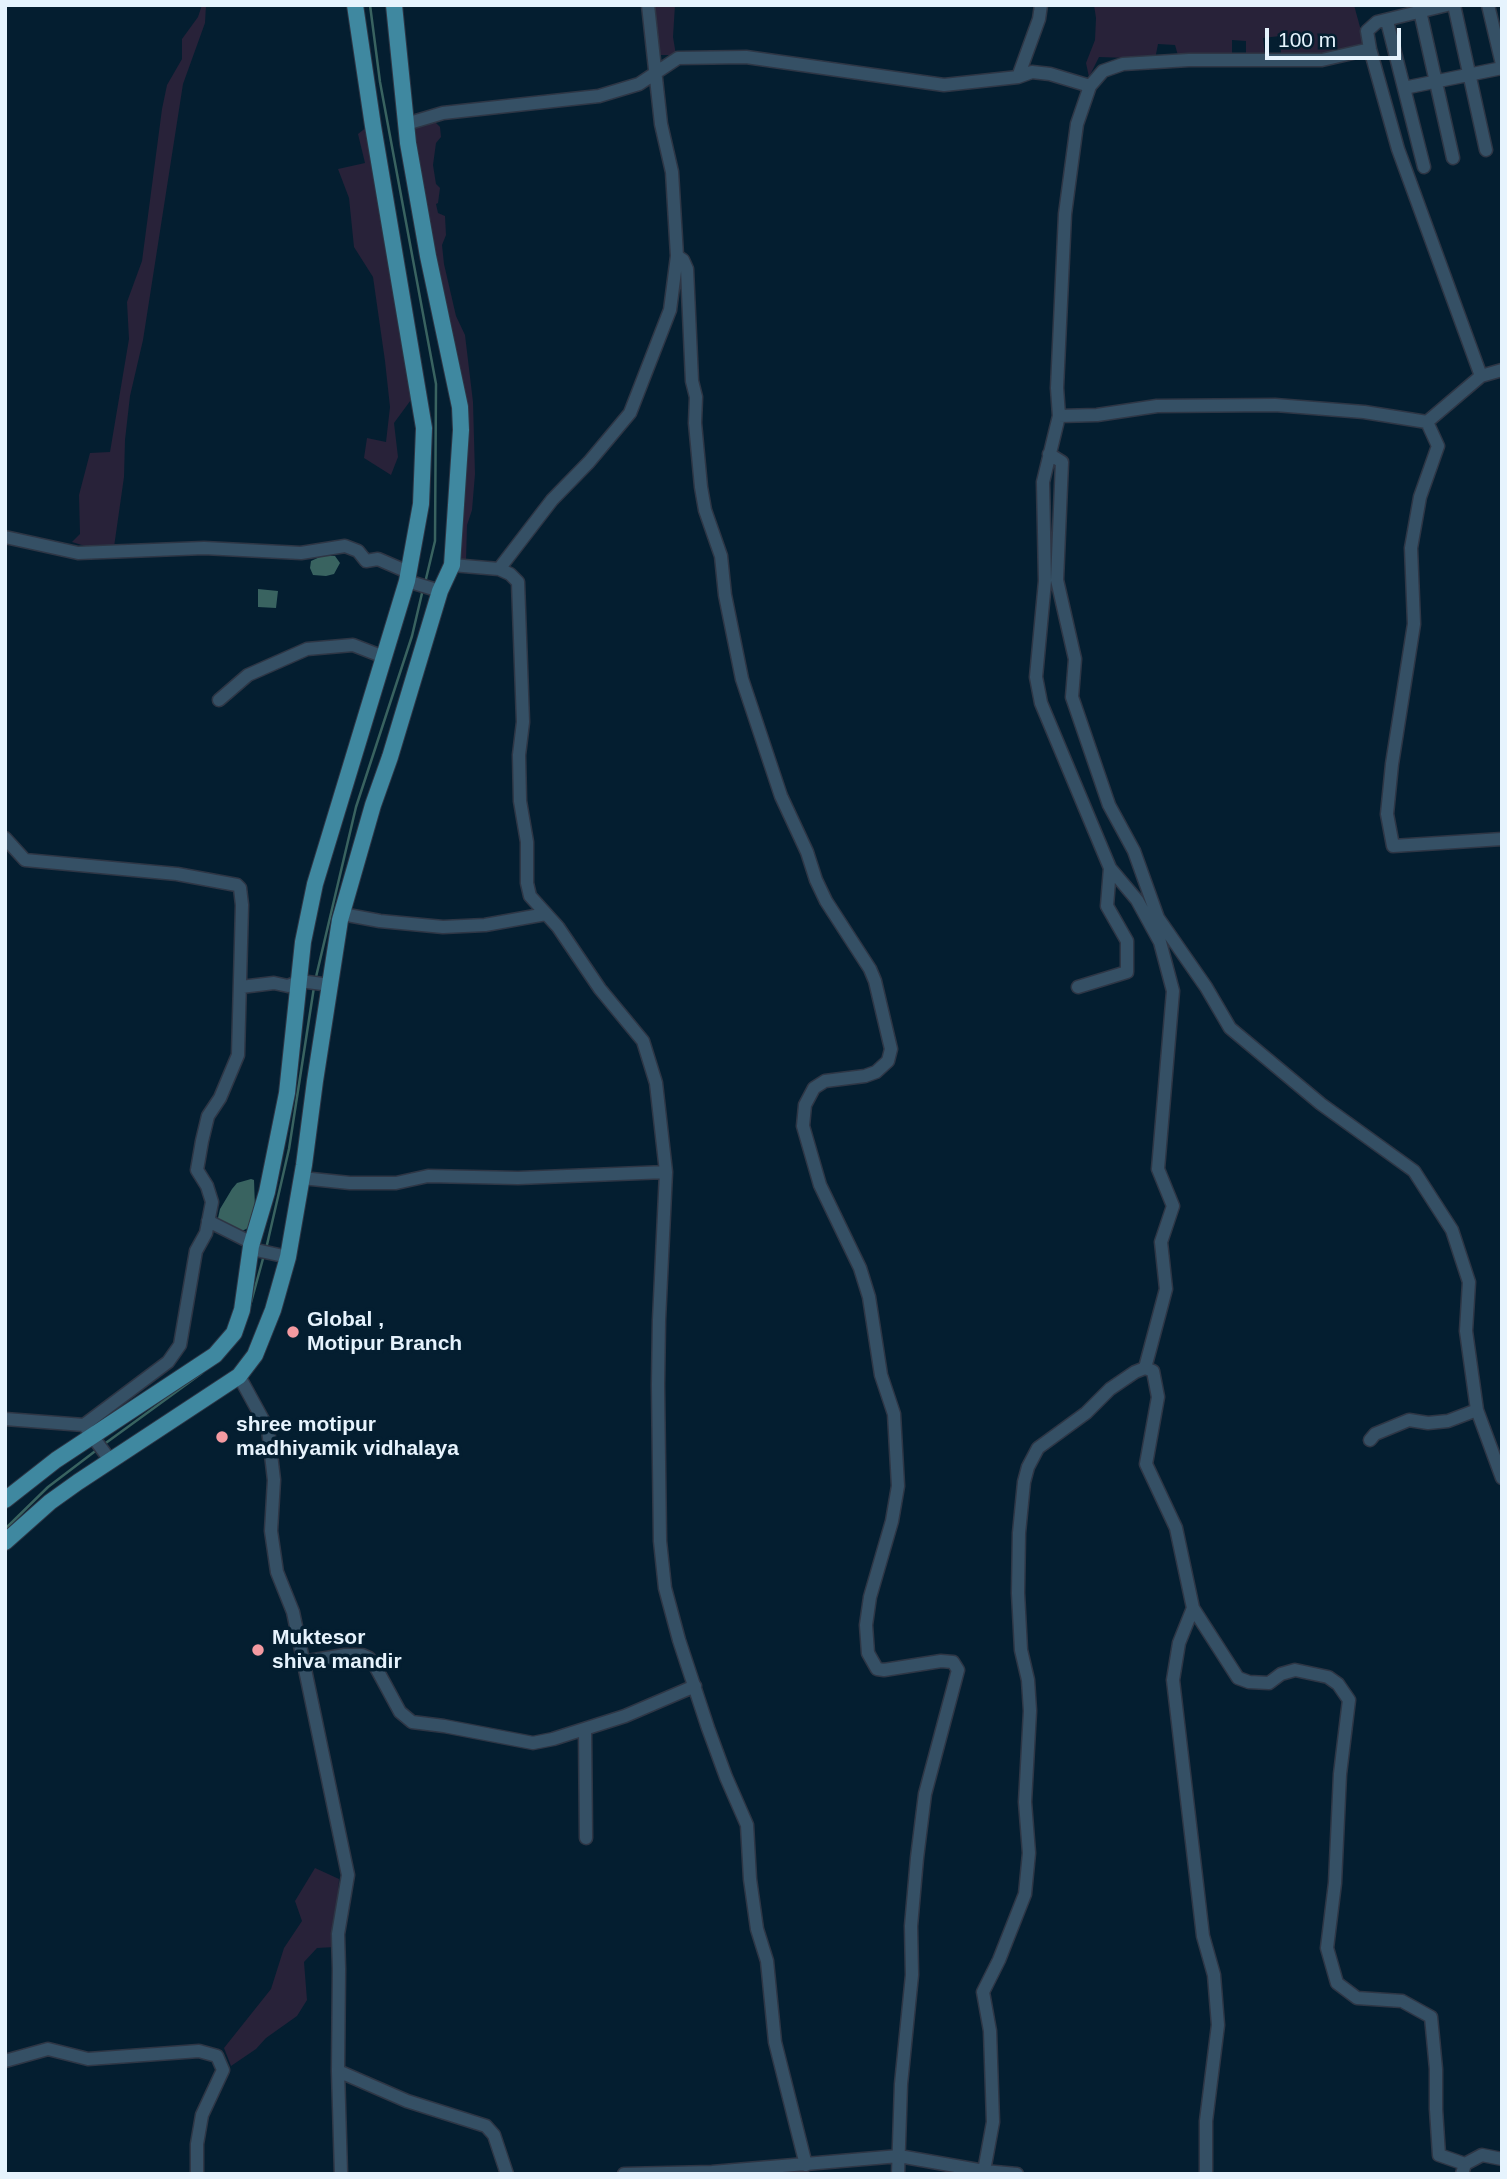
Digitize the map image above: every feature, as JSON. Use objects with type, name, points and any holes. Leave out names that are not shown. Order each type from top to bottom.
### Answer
[{"type":"main road","points":[[5,1500],[91,1434],[215,1355],[234,1333],[242,1310],[287,1093],[303,942],[316,884],[408,577],[421,504],[425,428],[355,5]]},
{"type":"main road","points":[[5,1542],[108,1456],[142,1442],[239,1376],[256,1355],[273,1310],[281,1255],[302,1178],[342,914],[360,847],[440,591],[452,565],[461,430],[460,407],[428,256],[406,124],[394,5]]},
{"type":"street","points":[[499,569],[552,500],[589,462],[630,412],[670,310],[677,256],[672,172],[661,124],[648,5]]},
{"type":"street","points":[[1018,77],[1039,19],[1041,5]]},
{"type":"street","points":[[1447,5],[1392,14],[1367,31],[1398,149],[1481,376]]},
{"type":"street","points":[[1454,5],[1486,150]]},
{"type":"street","points":[[1404,88],[1502,66],[1488,5]]},
{"type":"street","points":[[1420,11],[1453,158]]},
{"type":"street","points":[[1392,14],[1404,88],[1424,167]]},
{"type":"street","points":[[1145,1368],[1166,1289],[1161,1242],[1173,1206],[1158,1169],[1173,991],[1160,942],[1137,900],[1110,869],[1041,703],[1036,677],[1045,580],[1042,482],[1059,416],[1065,214],[1077,124],[1090,86],[1103,71],[1123,64],[1322,60],[1370,49]]},
{"type":"street","points":[[406,124],[443,113],[599,96],[639,84],[678,58],[746,57],[944,85],[1018,77],[1032,72],[1090,86]]},
{"type":"street","points":[[677,256],[683,260],[687,269],[692,382],[696,397],[695,423],[701,487],[705,510],[721,555],[725,595],[743,678],[781,796],[807,852],[816,880],[826,901],[876,981],[891,1049],[888,1061],[876,1072],[825,1081],[814,1088],[805,1105],[803,1126],[820,1185],[860,1268],[869,1297],[881,1376],[894,1414],[898,1486],[892,1521],[870,1597],[866,1625],[868,1653],[877,1669],[941,1661],[953,1662],[958,1670],[925,1794],[917,1858],[912,1975],[901,2084],[898,2174]]},
{"type":"street","points":[[1059,416],[1097,415],[1157,406],[1275,405],[1364,412],[1427,422],[1481,376],[1502,370]]},
{"type":"street","points":[[1427,422],[1438,446],[1420,497],[1411,548],[1414,624],[1387,814],[1393,846],[1502,839]]},
{"type":"street","points":[[1049,454],[1062,462],[1057,580],[1075,659],[1072,697],[1109,805],[1134,851],[1158,918],[1206,987],[1230,1028],[1321,1104],[1414,1171],[1452,1230],[1468,1282],[1466,1331],[1477,1410],[1502,1478]]},
{"type":"street","points":[[5,537],[78,553],[204,548],[301,553],[345,546],[358,551],[366,561],[378,559],[408,577],[440,591]]},
{"type":"street","points":[[452,565],[499,569],[510,573],[518,582],[523,722],[519,754],[520,802],[527,842],[527,883],[530,896],[558,927],[600,989],[643,1041],[656,1083],[666,1171],[659,1320],[660,1541],[664,1588],[726,1777],[747,1825],[757,1929],[767,1961],[775,2042],[800,2168]]},
{"type":"street","points":[[219,699],[248,675],[307,649],[353,645],[384,657]]},
{"type":"street","points":[[5,838],[25,860],[177,874],[237,885],[240,888],[242,905],[239,1055],[220,1098],[208,1116],[197,1170],[207,1186],[212,1202],[206,1233],[196,1251],[180,1345],[168,1362],[91,1434]]},
{"type":"street","points":[[1077,987],[1127,972],[1127,941],[1107,906],[1110,869]]},
{"type":"street","points":[[342,914],[443,928],[485,925],[546,914]]},
{"type":"street","points":[[241,986],[288,986],[300,981],[330,985]]},
{"type":"street","points":[[302,1178],[351,1183],[397,1183],[428,1177],[518,1178],[666,1171]]},
{"type":"street","points":[[208,1221],[229,1230],[254,1248],[281,1255]]},
{"type":"street","points":[[984,2171],[993,2122],[990,2031],[982,1992],[999,1959],[1025,1894],[1029,1853],[1025,1802],[1030,1711],[1028,1680],[1021,1650],[1018,1593],[1019,1533],[1024,1482],[1038,1448],[1086,1413],[1110,1389],[1145,1368],[1153,1371],[1158,1397],[1146,1464],[1176,1528],[1192,1608],[1238,1678],[1249,1682],[1269,1683],[1281,1674],[1295,1670],[1328,1677],[1338,1684],[1349,1700],[1340,1774],[1335,1884],[1327,1948],[1337,1983],[1357,1998],[1402,2001],[1431,2017],[1440,2155],[1463,2169],[1482,2155],[1502,2159]]},
{"type":"street","points":[[239,1376],[268,1429],[274,1480],[271,1531],[277,1572],[293,1612],[348,1875],[338,1934],[341,2174]]},
{"type":"street","points":[[1370,1440],[1375,1434],[1409,1420],[1429,1423],[1448,1421],[1477,1410]]},
{"type":"street","points":[[5,1419],[91,1434],[108,1456]]},
{"type":"street","points":[[1192,1608],[1179,1643],[1173,1680],[1203,1936],[1214,1975],[1219,2025],[1206,2121],[1206,2174]]},
{"type":"street","points":[[302,1662],[362,1655],[369,1658],[400,1713],[412,1722],[533,1743],[553,1740],[585,1729],[695,1686]]},
{"type":"street","points":[[585,1729],[586,1839]]},
{"type":"street","points":[[5,2061],[48,2049],[88,2059],[199,2051],[217,2056],[223,2070],[202,2115],[197,2144],[197,2174]]},
{"type":"street","points":[[338,2071],[407,2101],[486,2126],[494,2135],[507,2174]]},
{"type":"street","points":[[624,2174],[800,2168],[899,2156],[1017,2174]]},
{"type":"shaded area","points":[[202,5],[206,5],[205,23],[183,84],[143,340],[130,396],[124,477],[114,547],[88,547],[72,542],[80,534],[79,495],[90,453],[110,452],[129,339],[127,302],[142,261],[162,109],[167,85],[182,59],[182,39],[198,17]]},
{"type":"shaded area","points":[[653,5],[675,5],[673,37],[676,55],[660,55]]},
{"type":"shaded area","points":[[1094,5],[1354,5],[1366,49],[1337,55],[1281,55],[1280,36],[1263,38],[1265,56],[1246,55],[1246,41],[1232,40],[1232,56],[1179,59],[1175,45],[1158,44],[1155,59],[1099,57],[1089,77],[1086,63],[1095,40]]},
{"type":"shaded area","points":[[432,119],[440,127],[441,137],[436,143],[433,165],[436,184],[440,188],[436,204],[438,213],[445,216],[446,235],[442,245],[444,264],[456,316],[465,335],[473,402],[475,474],[472,510],[467,525],[466,561],[455,557],[468,440],[412,133],[419,124]]},
{"type":"shaded area","points":[[368,126],[416,393],[394,423],[398,457],[391,475],[364,458],[367,438],[386,442],[390,407],[373,277],[354,247],[349,198],[338,169],[365,163],[358,134]]},
{"type":"shaded area","points":[[322,556],[335,556],[340,563],[334,574],[313,575],[311,561]]},
{"type":"shaded area","points":[[258,589],[278,591],[276,608],[258,607]]},
{"type":"shaded area","points":[[254,1180],[255,1208],[248,1228],[242,1231],[221,1223],[218,1218],[220,1209],[232,1189],[237,1183]]},
{"type":"shaded area","points":[[315,1868],[339,1879],[335,1947],[317,1948],[304,1962],[307,2000],[297,2016],[231,2066],[224,2048],[271,1989],[284,1948],[302,1921],[295,1901]]},
{"type":"waterway","points":[[370,5],[380,82],[436,384],[435,541],[425,583]]},
{"type":"waterway","points":[[316,977],[356,807],[412,636],[423,589]]},
{"type":"waterway","points":[[266,1249],[289,1149],[314,987]]},
{"type":"waterway","points":[[250,1306],[264,1255]]},
{"type":"waterway","points":[[103,1445],[202,1373]]},
{"type":"waterway","points":[[5,1529],[48,1487],[98,1449]]},
{"type":"place","name":"Global , Motipur Branch","points":[[293,1332]]},
{"type":"place","name":"shree motipur madhiyamik vidhalaya","points":[[222,1437]]},
{"type":"place","name":"Muktesor shiva mandir","points":[[258,1650]]}]
